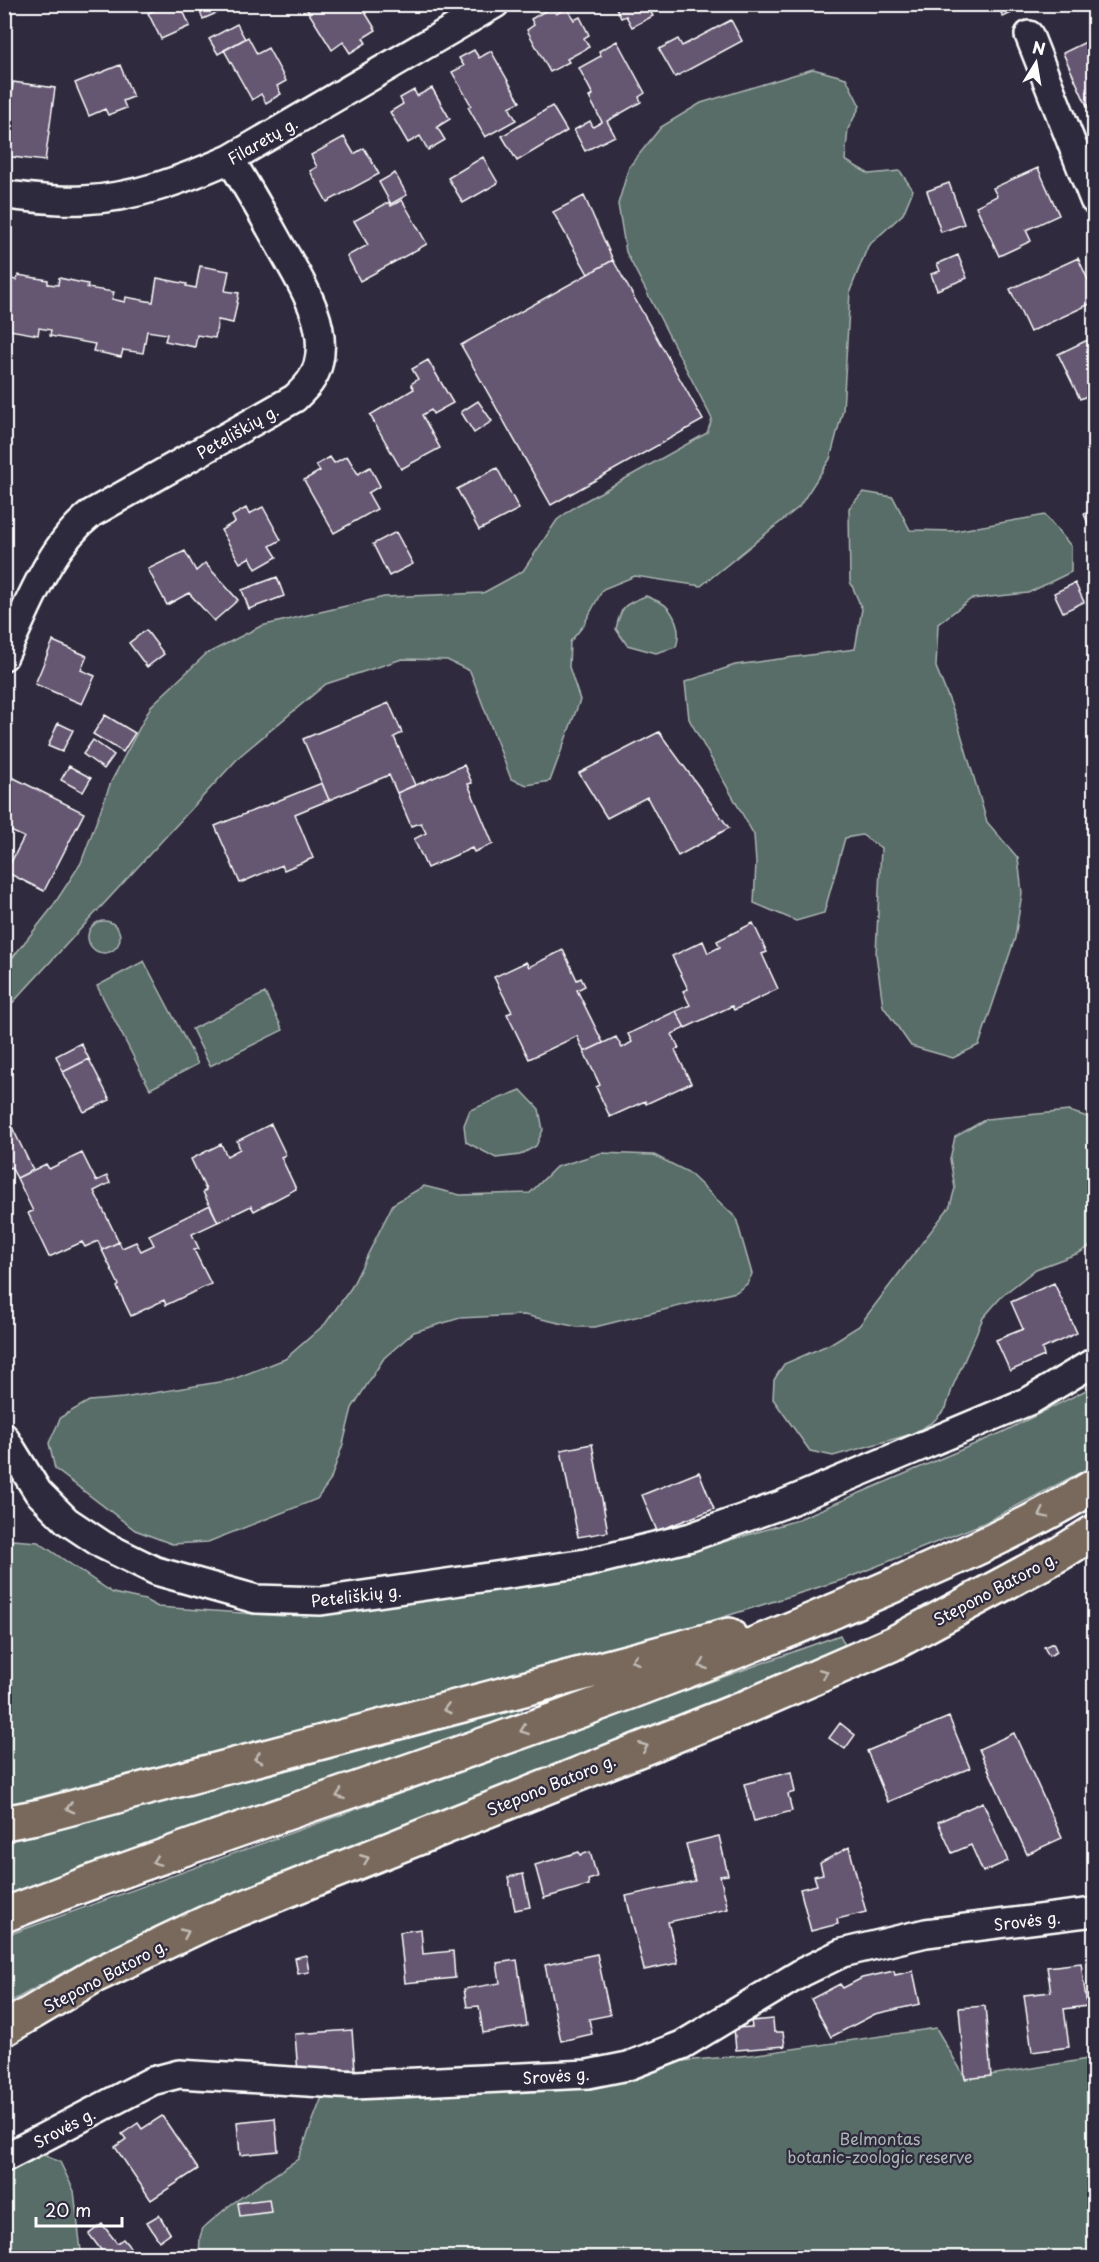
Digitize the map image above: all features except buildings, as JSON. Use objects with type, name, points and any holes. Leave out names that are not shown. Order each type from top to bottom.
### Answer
[{"type":"main road","points":[[4,1915],[725,1657],[939,1566],[1067,1503],[1095,1486]]},
{"type":"main road","name":"Stepono Batoro g.","points":[[4,2029],[94,1976],[210,1921],[749,1706],[892,1644],[1061,1553],[1095,1532]]},
{"type":"main road","points":[[4,1824],[854,1602]]},
{"type":"street","name":"Filaretų g.","points":[[4,195],[83,200],[118,196],[190,177],[230,159],[495,4]]},
{"type":"street","points":[[1029,36],[1095,200]]},
{"type":"street","name":"Peteliškių g.","points":[[4,656],[60,547],[78,524],[92,513],[295,398],[312,381],[321,349],[317,322],[303,286],[230,159]]},
{"type":"street","name":"Peteliškių g.","points":[[4,1437],[38,1492],[67,1521],[103,1545],[156,1571],[256,1599],[321,1601],[586,1563],[691,1537],[781,1505],[1031,1400],[1095,1362]]},
{"type":"street","name":"Srovės g.","points":[[4,2158],[152,2081],[179,2074],[355,2085],[588,2074],[628,2066],[682,2045],[803,1972],[842,1953],[926,1933],[1095,1912]]},
{"type":"green space","points":[[813,69],[846,78],[860,106],[848,129],[845,160],[869,174],[900,171],[913,190],[903,214],[868,246],[850,291],[843,410],[830,459],[799,507],[701,586],[635,576],[603,589],[583,626],[570,642],[569,667],[580,700],[550,781],[527,785],[511,779],[470,671],[447,660],[402,659],[326,684],[241,755],[5,1011],[5,967],[51,909],[81,863],[111,782],[151,706],[206,654],[261,626],[384,597],[483,593],[523,571],[557,520],[576,506],[707,433],[712,419],[626,252],[618,204],[629,167],[661,127],[701,103]]},
{"type":"green space","points":[[863,492],[893,497],[910,530],[955,531],[1045,515],[1071,546],[1071,572],[1028,593],[971,599],[938,624],[936,667],[956,717],[987,822],[1018,858],[1022,893],[1015,938],[979,1045],[953,1058],[911,1046],[883,1006],[876,954],[881,848],[862,835],[845,838],[824,913],[796,921],[754,903],[756,863],[754,835],[689,719],[685,682],[735,665],[855,649],[862,609],[850,581],[849,508]]},
{"type":"green space","points":[[646,596],[665,605],[673,616],[678,631],[676,647],[656,653],[627,645],[616,629],[625,607]]},
{"type":"green space","points":[[104,921],[115,926],[120,937],[115,948],[104,953],[93,948],[88,937],[93,926]]},
{"type":"green space","points":[[144,961],[198,1064],[150,1089],[97,986]]},
{"type":"green space","points":[[265,993],[283,1030],[210,1066],[192,1029]]},
{"type":"green space","points":[[521,1090],[539,1109],[543,1130],[536,1146],[520,1155],[496,1158],[466,1142],[464,1125],[470,1110]]},
{"type":"green space","points":[[1069,1111],[1094,1119],[1094,1244],[1079,1253],[1036,1269],[1003,1295],[983,1318],[953,1386],[946,1408],[933,1422],[912,1434],[833,1456],[810,1451],[773,1399],[774,1380],[784,1364],[830,1344],[859,1326],[950,1206],[955,1188],[950,1159],[955,1137],[986,1119]]},
{"type":"green space","points":[[601,1153],[654,1155],[688,1172],[736,1218],[752,1274],[747,1284],[736,1292],[595,1327],[577,1327],[524,1315],[460,1318],[414,1332],[384,1358],[352,1408],[330,1481],[317,1499],[208,1542],[172,1544],[135,1530],[55,1469],[49,1443],[61,1417],[89,1401],[123,1398],[231,1380],[285,1359],[325,1324],[351,1288],[393,1204],[424,1186],[460,1195],[530,1193],[556,1167]]},
{"type":"green space","points":[[1094,1386],[1094,1460],[1087,1469],[984,1523],[845,1579],[672,1633],[5,1806],[4,1551],[13,1540],[38,1542],[113,1593],[145,1600],[158,1607],[283,1616],[439,1597],[636,1564],[690,1552],[794,1521],[1003,1432]]},
{"type":"green space","points":[[840,1635],[846,1647],[235,1894],[89,1958],[5,2005],[5,1936]]},
{"type":"green space","points":[[521,1707],[523,1713],[5,1899],[5,1840]]},
{"type":"green space","name":"Belmontas botanic-zoologic reserve","points":[[936,2028],[966,2079],[1094,2058],[1094,2257],[199,2258],[203,2228],[230,2205],[298,2159],[324,2092],[751,2055]]},
{"type":"green space","points":[[4,2138],[60,2162],[74,2191],[81,2251],[84,2257],[5,2257]]}]
